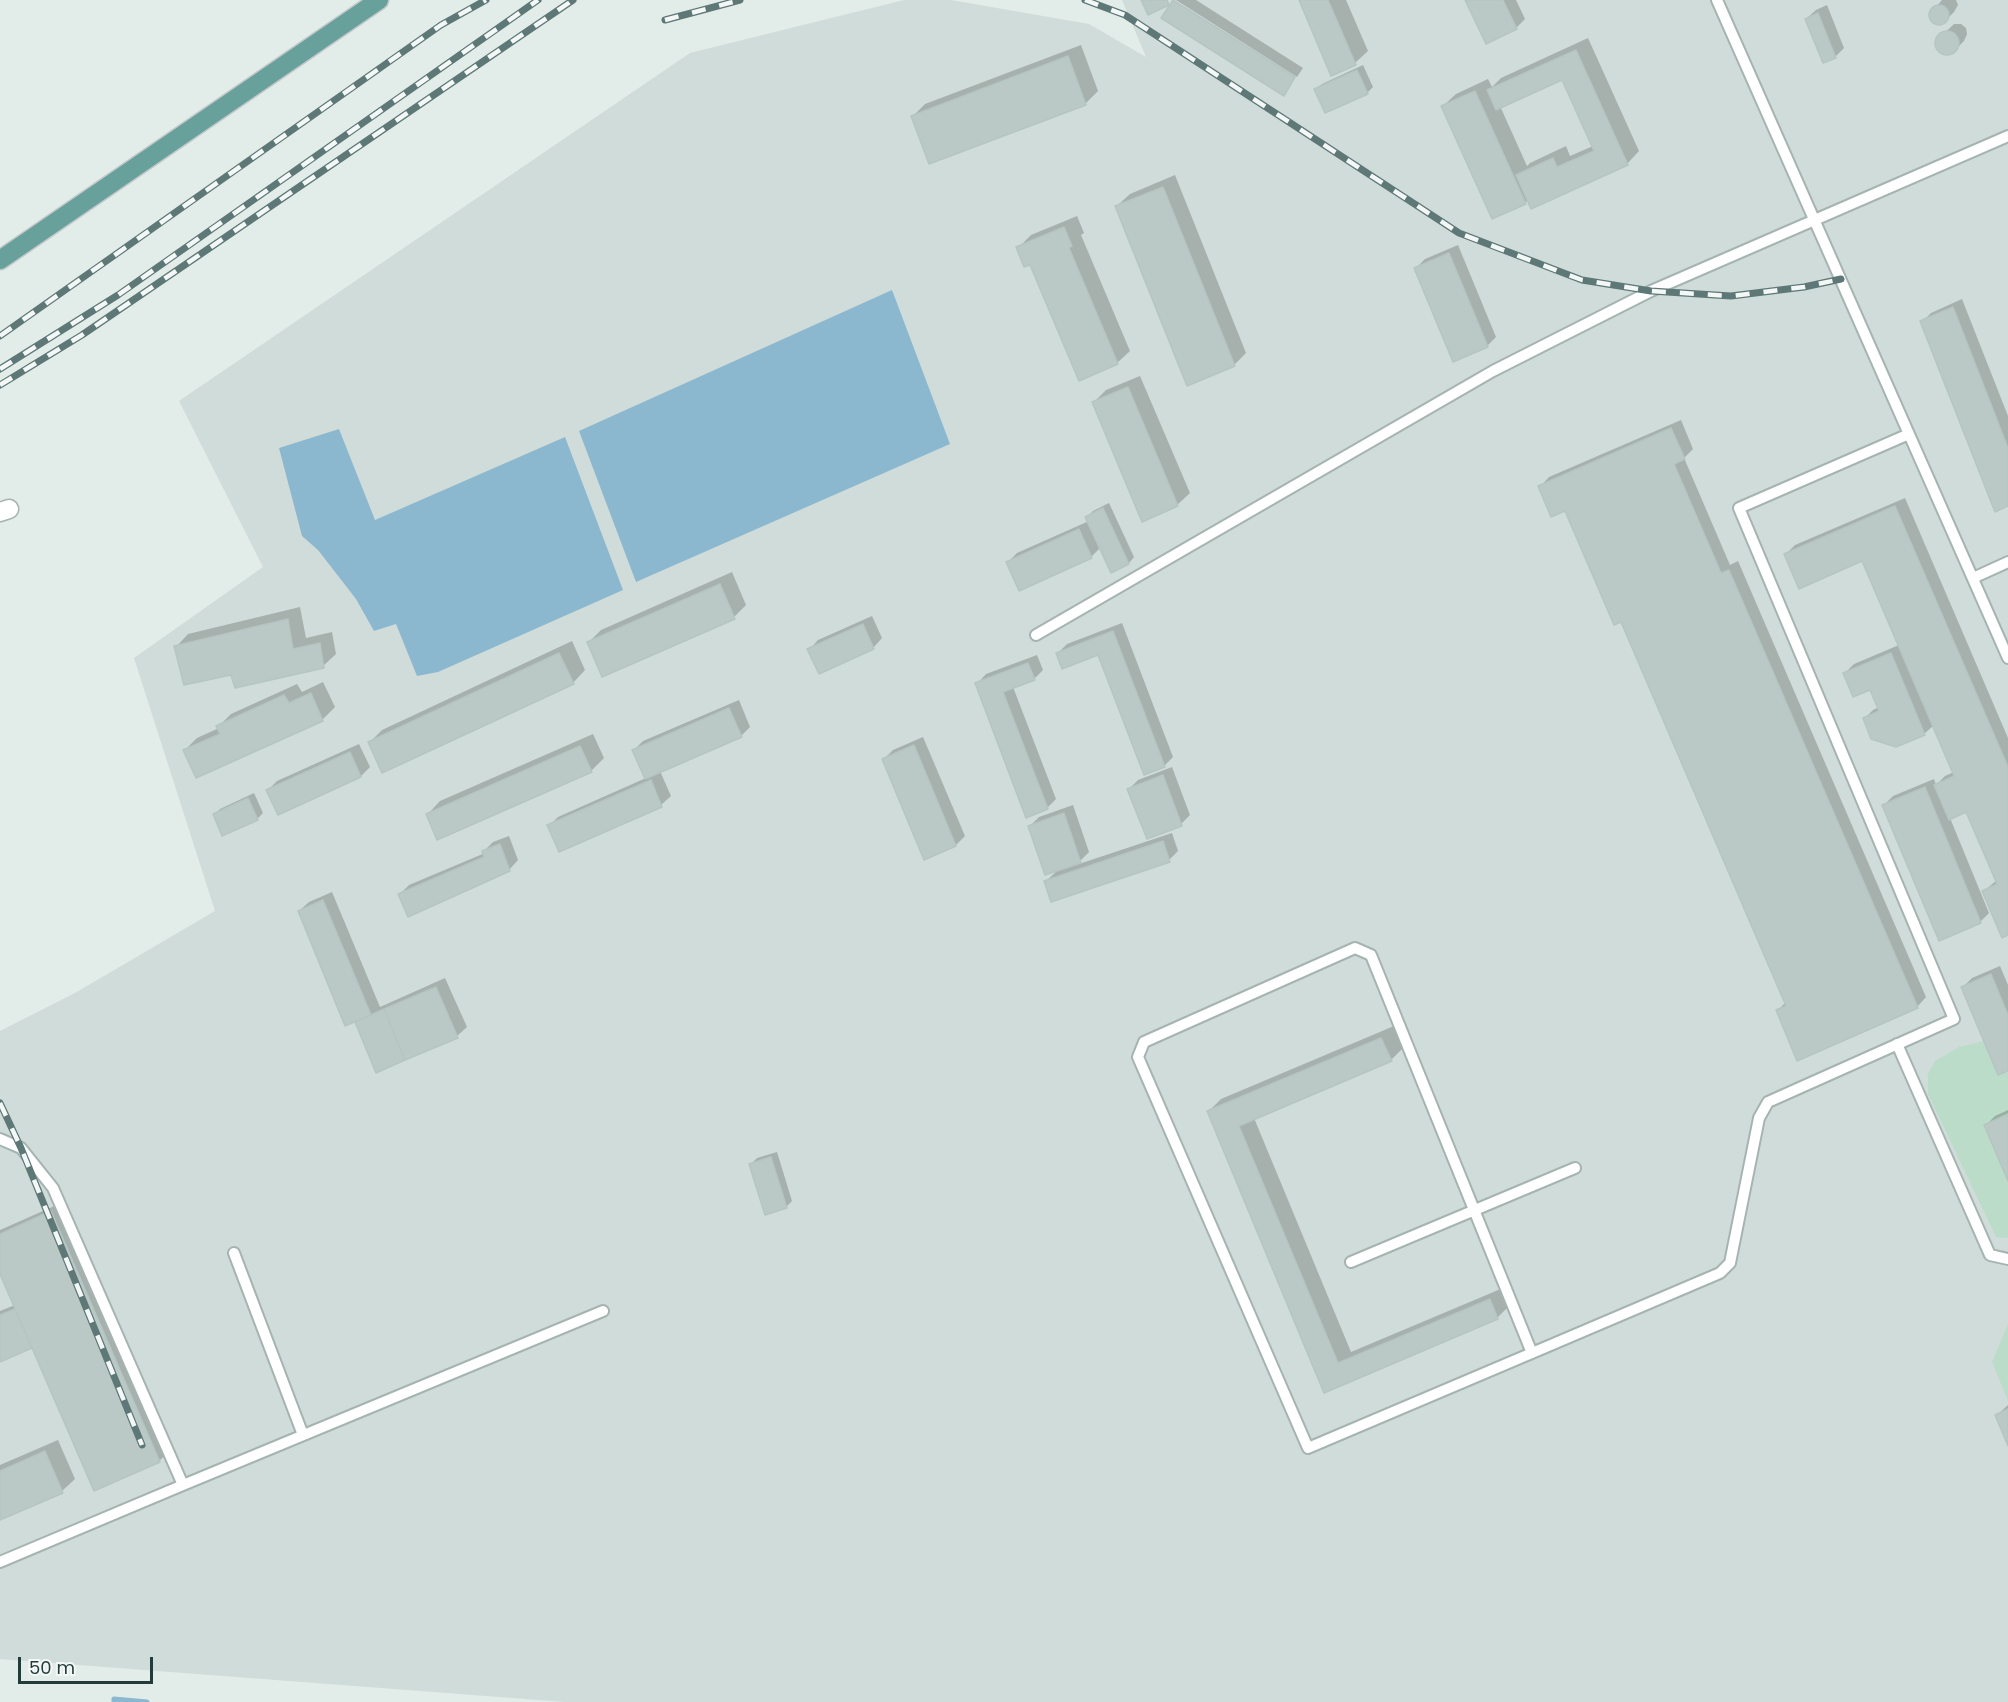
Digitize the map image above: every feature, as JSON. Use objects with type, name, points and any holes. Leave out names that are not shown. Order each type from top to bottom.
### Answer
[{"type":"main road","points":[[0,260],[379,0]]},
{"type":"lane","points":[[1717,0],[2008,658]]},
{"type":"lane","points":[[1035,635],[1493,371],[1651,291],[2008,136]]},
{"type":"lane","points":[[1532,1353],[1371,955],[1355,948],[1144,1042],[1138,1057],[1308,1448],[1532,1353],[1720,1273],[1730,1263],[1759,1118],[1768,1102],[1954,1019],[1739,508],[1909,434]]},
{"type":"lane","points":[[1973,578],[2008,562]]},
{"type":"lane","points":[[1897,1044],[1990,1256],[2008,1259]]},
{"type":"lane","points":[[0,1139],[21,1148],[53,1188],[183,1485]]},
{"type":"lane","points":[[1351,1262],[1575,1168]]},
{"type":"lane","points":[[234,1253],[303,1435]]},
{"type":"lane","points":[[0,1562],[603,1311]]},
{"type":"shaded area","points":[[904,0],[951,0],[1089,24],[1146,57],[1122,0],[2008,0],[2008,1702],[565,1702],[0,1659],[0,1031],[75,993],[215,911],[134,658],[263,567],[179,401],[690,53]]},
{"type":"green space","points":[[1984,1041],[2008,1071],[2008,1114],[1984,1125],[2008,1181],[2008,1238],[1996,1237],[1928,1094],[1928,1074],[1935,1061],[1959,1047]]},
{"type":"green space","points":[[2008,1324],[2008,1401],[1992,1362]]},
{"type":"water","points":[[892,290],[950,444],[636,582],[579,431]]},
{"type":"water","points":[[339,429],[375,520],[565,437],[623,590],[438,672],[417,676],[396,624],[374,631],[356,599],[318,550],[302,536],[279,448]]},
{"type":"building","points":[[1141,0],[1167,0],[1169,5],[1148,15]]},
{"type":"building","points":[[1173,0],[1295,77],[1284,96],[1161,18]]},
{"type":"building","points":[[1299,0],[1328,0],[1356,65],[1331,76]]},
{"type":"building","points":[[1465,0],[1503,0],[1517,29],[1486,44]]},
{"type":"building","points":[[1939,5],[1946,8],[1949,15],[1946,22],[1939,25],[1932,22],[1929,15],[1932,8]]},
{"type":"building","points":[[1818,13],[1836,58],[1823,63],[1805,19]]},
{"type":"building","points":[[1947,31],[1955,35],[1959,43],[1955,51],[1947,55],[1939,51],[1935,43],[1939,35]]},
{"type":"building","points":[[1576,50],[1628,165],[1531,209],[1516,175],[1553,158],[1557,167],[1594,151],[1562,80],[1496,110],[1487,90]]},
{"type":"building","points":[[1068,56],[1086,105],[929,164],[911,116]]},
{"type":"building","points":[[1357,70],[1368,94],[1325,113],[1314,89]]},
{"type":"building","points":[[1475,91],[1526,204],[1492,219],[1441,106]]},
{"type":"building","points":[[1163,187],[1235,366],[1187,386],[1115,206]]},
{"type":"building","points":[[1064,227],[1072,246],[1069,248],[1118,364],[1079,381],[1030,265],[1024,267],[1016,247]]},
{"type":"building","points":[[1449,253],[1488,347],[1453,362],[1414,268]]},
{"type":"building","points":[[1953,307],[2008,448],[2008,506],[1995,512],[1920,321]]},
{"type":"building","points":[[1128,387],[1178,506],[1142,522],[1092,402]]},
{"type":"building","points":[[1671,428],[1685,459],[1674,464],[1721,573],[1729,570],[1918,1008],[1797,1061],[1776,1010],[1786,1006],[1621,622],[1614,625],[1565,511],[1551,517],[1538,486]]},
{"type":"building","points":[[1895,506],[2008,767],[2008,935],[2002,938],[1982,891],[1997,884],[1966,812],[1949,820],[1934,785],[1954,776],[1862,561],[1799,589],[1784,554]]},
{"type":"building","points":[[1103,508],[1129,564],[1111,573],[1085,517]]},
{"type":"building","points":[[1079,529],[1092,558],[1019,591],[1006,562]]},
{"type":"building","points":[[720,584],[735,619],[602,677],[587,642]]},
{"type":"building","points":[[288,619],[293,649],[320,643],[324,668],[235,688],[231,675],[184,685],[174,646]]},
{"type":"building","points":[[863,624],[874,649],[819,674],[807,649]]},
{"type":"building","points":[[1113,631],[1165,767],[1144,775],[1098,655],[1062,669],[1056,653]]},
{"type":"building","points":[[559,653],[574,684],[382,773],[368,742]]},
{"type":"building","points":[[1891,653],[1925,735],[1896,747],[1871,739],[1863,718],[1879,711],[1870,690],[1853,697],[1843,673]]},
{"type":"building","points":[[1028,663],[1035,680],[1003,692],[1048,809],[1026,818],[975,683]]},
{"type":"building","points":[[311,693],[323,721],[196,778],[183,750],[220,734],[216,726],[284,695],[289,703]]},
{"type":"building","points":[[729,708],[742,737],[645,779],[632,750]]},
{"type":"building","points":[[914,745],[956,846],[924,860],[882,759]]},
{"type":"building","points":[[580,746],[592,772],[437,840],[426,814]]},
{"type":"building","points":[[350,752],[361,777],[278,815],[266,790]]},
{"type":"building","points":[[1163,775],[1182,826],[1147,839],[1127,789]]},
{"type":"building","points":[[651,780],[662,807],[559,852],[547,825]]},
{"type":"building","points":[[1925,787],[1981,923],[1939,941],[1882,805]]},
{"type":"building","points":[[248,798],[258,820],[222,836],[213,814]]},
{"type":"building","points":[[1064,813],[1081,863],[1045,875],[1028,826]]},
{"type":"building","points":[[1163,841],[1170,862],[1051,902],[1044,881]]},
{"type":"building","points":[[500,844],[510,871],[408,917],[398,894],[484,857],[482,851]]},
{"type":"building","points":[[323,900],[371,1015],[345,1026],[298,911]]},
{"type":"building","points":[[1991,974],[2008,1015],[2008,1071],[1998,1075],[1961,987]]},
{"type":"building","points":[[436,987],[458,1038],[405,1060],[384,1009]]},
{"type":"building","points":[[384,1009],[405,1060],[376,1073],[355,1022]]},
{"type":"building","points":[[1381,1038],[1392,1061],[1239,1126],[1338,1363],[1490,1299],[1498,1319],[1324,1393],[1207,1111]]},
{"type":"building","points":[[2008,1114],[2008,1181],[1984,1125]]},
{"type":"building","points":[[771,1157],[787,1208],[765,1215],[749,1164]]},
{"type":"building","points":[[51,1211],[160,1462],[94,1491],[0,1274],[0,1234]]},
{"type":"building","points":[[15,1309],[32,1348],[0,1362],[0,1315]]},
{"type":"building","points":[[2008,1409],[2008,1446],[1995,1415]]},
{"type":"building","points":[[45,1451],[63,1493],[0,1520],[0,1471]]},
{"type":"waterway","points":[[114,1702],[114,1699],[147,1702]]},
{"type":"railway","points":[[0,336],[441,25],[486,0]]},
{"type":"railway","points":[[0,369],[118,295],[538,0]]},
{"type":"railway","points":[[0,385],[82,335],[573,0]]},
{"type":"railway","points":[[665,20],[740,0]]},
{"type":"railway","points":[[1085,0],[1125,15],[1459,233],[1582,280],[1651,291],[1731,296],[1804,287],[1841,279]]},
{"type":"railway","points":[[0,1103],[21,1148],[142,1445]]}]
